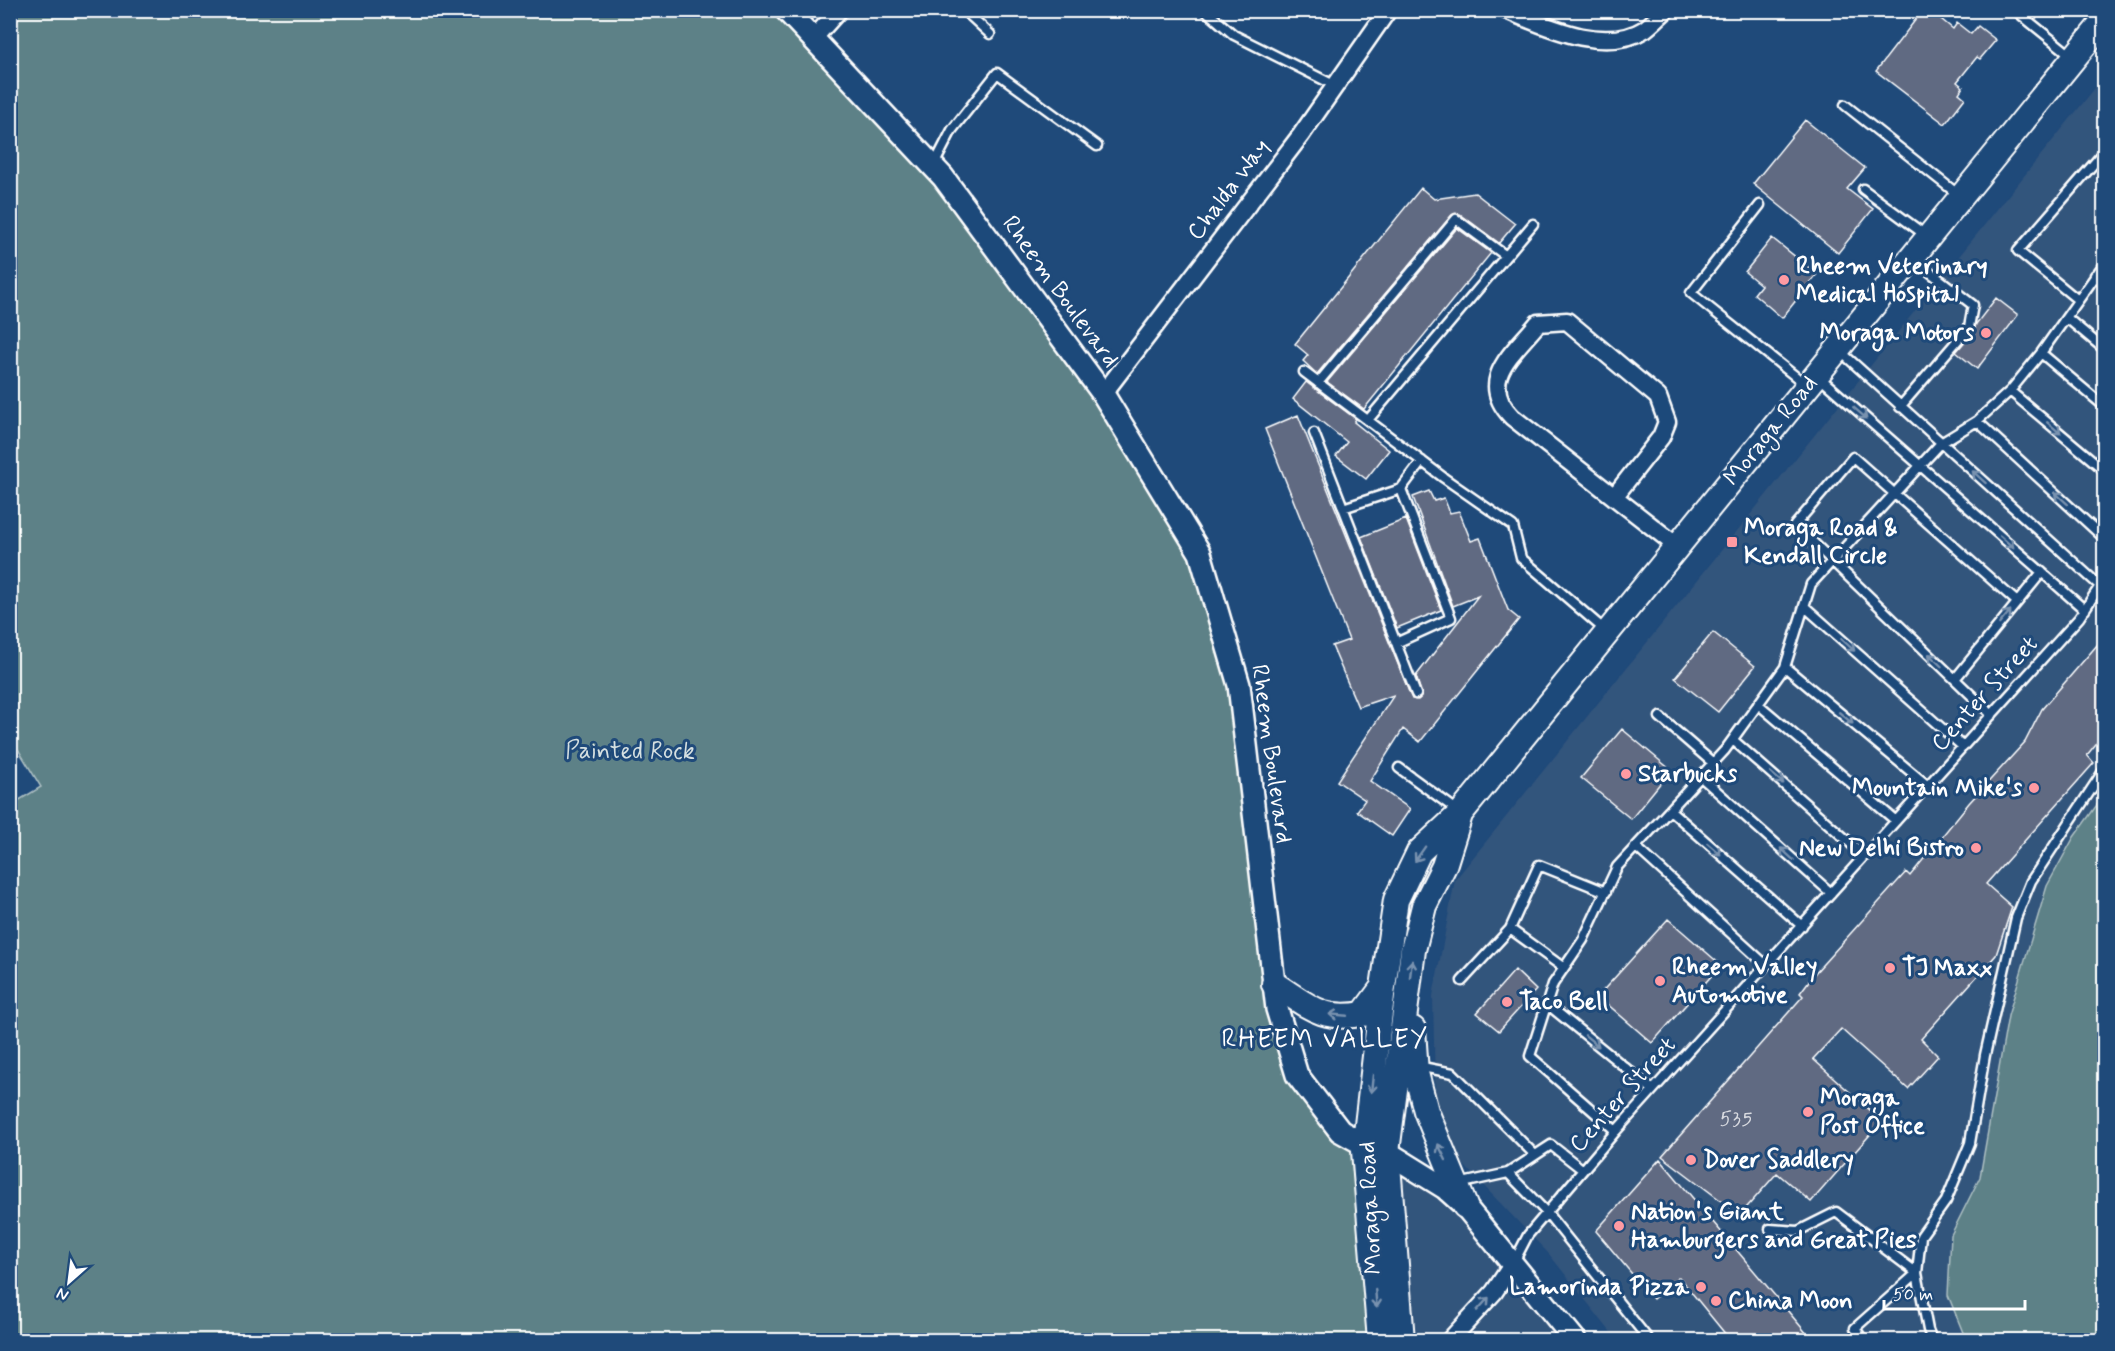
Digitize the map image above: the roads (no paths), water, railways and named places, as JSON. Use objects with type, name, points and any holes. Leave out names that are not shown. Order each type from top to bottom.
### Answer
[{"type":"main road","name":"Moraga Road","points":[[1380,1341],[1376,1148],[1383,987],[1396,900],[1419,852],[1461,813],[2104,21]]},
{"type":"main road","name":"Moraga Road","points":[[1402,1341],[1376,1148],[1407,998],[1413,950],[1424,906],[1444,866],[1461,813]]},
{"type":"main road","points":[[1274,984],[1316,1011],[1340,1018],[1363,1014],[1383,987]]},
{"type":"main road","points":[[1407,998],[1416,1042],[1415,1065],[1430,1121],[1462,1195]]},
{"type":"street","name":"Rheem Boulevard","points":[[786,10],[933,165],[1103,394],[1200,553],[1239,685],[1277,1009],[1297,1075],[1340,1131],[1462,1195],[1512,1265],[1575,1341]]},
{"type":"street","points":[[814,38],[839,10]]},
{"type":"street","name":"Chalda Way","points":[[1103,394],[1336,86],[1388,10]]},
{"type":"street","points":[[1506,10],[1547,27],[1607,41],[1643,30],[1666,10]]},
{"type":"street","points":[[1614,497],[1662,437],[1667,422],[1658,397],[1567,321],[1538,323],[1498,373],[1497,390],[1500,404],[1614,497],[1678,547]]},
{"type":"street","points":[[1450,1341],[1494,1292],[1512,1265]]},
{"type":"lane","points":[[964,10],[990,34]]},
{"type":"lane","points":[[1204,10],[1234,35],[1336,86]]},
{"type":"lane","points":[[2015,10],[2074,57]]},
{"type":"lane","points":[[933,165],[952,130],[997,73],[1097,146]]},
{"type":"lane","points":[[1845,105],[1961,197]]},
{"type":"lane","points":[[2078,300],[2018,251],[2104,152]]},
{"type":"lane","points":[[1863,189],[1928,237]]},
{"type":"lane","points":[[1760,205],[1691,293],[1812,381],[1919,465],[2085,610]]},
{"type":"lane","points":[[1318,383],[1456,219],[1506,256]]},
{"type":"lane","points":[[1368,420],[1533,224]]},
{"type":"lane","points":[[1900,407],[1969,327],[1973,304],[1911,258]]},
{"type":"lane","points":[[1616,1131],[1530,1056],[1553,984],[1583,940],[1617,867],[1733,740],[1785,667],[1811,584],[1941,443],[1977,422],[2010,391],[2067,318],[2104,264]]},
{"type":"lane","points":[[2095,275],[2104,284]]},
{"type":"lane","points":[[2067,318],[2104,349]]},
{"type":"lane","points":[[1838,349],[1900,407],[2102,583]]},
{"type":"lane","points":[[2041,353],[2104,406]]},
{"type":"lane","points":[[1304,372],[1513,526],[1521,558],[1607,633]]},
{"type":"lane","points":[[2010,391],[2104,470]]},
{"type":"lane","points":[[1977,422],[2104,538]]},
{"type":"lane","points":[[1314,433],[1416,694]]},
{"type":"lane","points":[[1992,715],[1795,525],[1853,457],[2017,602]]},
{"type":"lane","points":[[1343,508],[1401,489],[1422,461]]},
{"type":"lane","points":[[1396,643],[1451,618],[1401,489]]},
{"type":"lane","points":[[1955,679],[2042,572]]},
{"type":"lane","name":"Center Street","points":[[1512,1265],[1528,1235],[1616,1131],[1992,715],[2085,610],[2102,583]]},
{"type":"lane","points":[[1804,606],[1963,747]]},
{"type":"lane","points":[[1785,667],[1928,786]]},
{"type":"lane","points":[[1758,704],[1896,821]]},
{"type":"lane","points":[[1660,717],[1713,763]]},
{"type":"lane","points":[[1733,740],[1865,856]]},
{"type":"lane","points":[[1399,768],[1461,813]]},
{"type":"lane","points":[[1932,1341],[1917,1273],[1921,1236],[1946,1201],[1970,1143],[1985,1055],[2016,918],[2031,881],[2104,770]]},
{"type":"lane","points":[[1701,777],[1831,893]]},
{"type":"lane","points":[[1670,810],[1802,926]]},
{"type":"lane","points":[[1636,847],[1766,965]]},
{"type":"lane","points":[[1462,981],[1510,929],[1539,865],[1606,892]]},
{"type":"lane","points":[[1510,929],[1564,968]]},
{"type":"lane","points":[[1547,1004],[1653,1090]]},
{"type":"lane","points":[[1415,1065],[1452,1073],[1535,1155]]},
{"type":"lane","points":[[1462,1195],[1508,1173],[1551,1145],[1583,1170]]},
{"type":"lane","points":[[1508,1173],[1547,1213],[1649,1341]]},
{"type":"lane","points":[[1770,1229],[1798,1231],[1836,1212],[1917,1273]]},
{"type":"lane","points":[[1863,1341],[1855,1328],[1917,1273]]},
{"type":"place","name":"Rheem Veterinary Medical Hospital","points":[[1784,280]]},
{"type":"place","name":"Moraga Motors","points":[[1986,333]]},
{"type":"place","name":"Moraga Road & Kendall Circle","points":[[1732,542]]},
{"type":"place","name":"Starbucks","points":[[1626,774]]},
{"type":"place","name":"Mountain Mike's","points":[[2034,788]]},
{"type":"place","name":"New Delhi Bistro","points":[[1976,848]]},
{"type":"place","name":"TJ Maxx","points":[[1890,968]]},
{"type":"place","name":"Rheem Valley Automotive","points":[[1660,981]]},
{"type":"place","name":"Taco Bell","points":[[1507,1002]]},
{"type":"place","name":"Moraga Post Office","points":[[1808,1112]]},
{"type":"place","name":"Dover Saddlery","points":[[1691,1160]]},
{"type":"place","name":"Nation's Giant Hamburgers and Great Pies","points":[[1619,1226]]},
{"type":"place","name":"Lamorinda Pizza","points":[[1701,1287]]},
{"type":"place","name":"China Moon","points":[[1716,1301]]},
{"type":"district","name":"RHEEM VALLEY","points":[[1325,1040]]},
{"type":"park label","name":"Painted Rock","points":[[630,751]]}]
